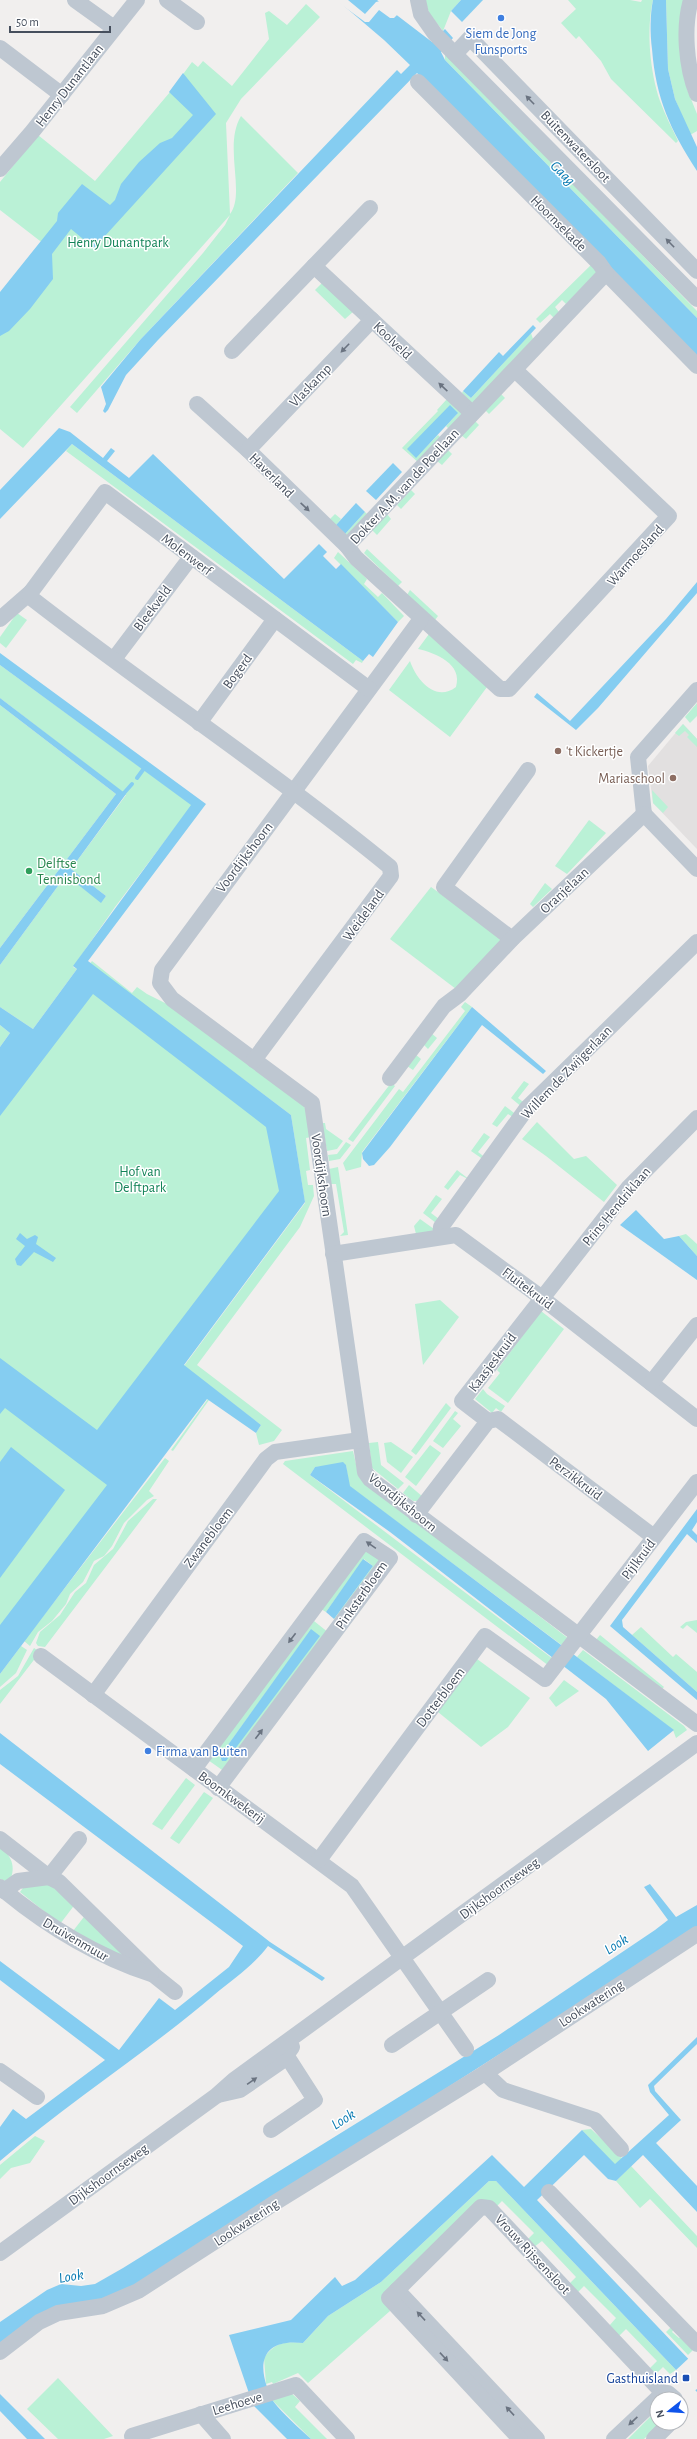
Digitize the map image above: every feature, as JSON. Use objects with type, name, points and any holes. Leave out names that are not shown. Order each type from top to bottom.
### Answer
[{"type":"street","points":[[75,0],[114,28]]},
{"type":"street","name":"Henry Dunantlaan","points":[[0,169],[62,95],[137,0]]},
{"type":"street","points":[[167,0],[197,22]]},
{"type":"street","points":[[691,0],[686,32],[689,60],[697,94]]},
{"type":"street","name":"Buitenwatersloot","points":[[418,2],[424,21],[435,34],[697,299]]},
{"type":"street","name":"Buitenwatersloot","points":[[452,51],[470,38],[697,271]]},
{"type":"street","points":[[0,48],[62,95]]},
{"type":"street","name":"Hoornsekade","points":[[418,82],[599,263],[606,273],[697,366]]},
{"type":"street","points":[[232,351],[370,208]]},
{"type":"street","name":"Koolveld","points":[[314,266],[472,413]]},
{"type":"street","name":"Dokter A.M. van de Poellaan","points":[[500,689],[421,619],[356,558],[347,546],[606,273]]},
{"type":"street","name":"Vlaskamp","points":[[248,450],[372,320]]},
{"type":"street","name":"Warmoesland","points":[[500,689],[509,689],[670,516],[515,370]]},
{"type":"street","name":"Haverland","points":[[196,404],[248,450],[347,546]]},
{"type":"street","name":"Molenwerf","points":[[0,619],[31,592],[105,492],[369,689]]},
{"type":"street","name":"Bleekveld","points":[[114,659],[191,557]]},
{"type":"street","points":[[31,592],[30,597],[293,792]]},
{"type":"street","name":"Bogerd","points":[[199,723],[275,619]]},
{"type":"street","name":"Voordijkshoorn","points":[[421,619],[162,970],[160,983],[172,999],[312,1103],[360,1440],[365,1472],[370,1479],[576,1640],[697,1724]]},
{"type":"street","points":[[697,690],[638,757],[644,814],[697,869]]},
{"type":"street","points":[[512,939],[444,887],[528,770]]},
{"type":"street","name":"Weideland","points":[[254,1060],[391,876],[390,867],[293,792]]},
{"type":"street","name":"Oranjelaan","points":[[390,1078],[444,1006],[460,994],[512,939],[644,814]]},
{"type":"street","name":"Willem de Zwijgerlaan","points":[[440,1236],[441,1227],[527,1108],[697,942]]},
{"type":"street","name":"Prins Hendriklaan","points":[[542,1298],[629,1187],[697,1118]]},
{"type":"street","name":"Fluitekruid","points":[[333,1254],[440,1236],[456,1235],[542,1298],[697,1419]]},
{"type":"street","name":"Kaasjeskruid","points":[[493,1420],[462,1402],[542,1298]]},
{"type":"street","points":[[651,1383],[697,1325]]},
{"type":"street","points":[[416,1515],[493,1420]]},
{"type":"street","name":"Perzikkruid","points":[[493,1420],[654,1537]]},
{"type":"street","name":"Zwanebloem","points":[[93,1695],[266,1459],[275,1452],[360,1440]]},
{"type":"street","name":"Pijlkruid","points":[[576,1640],[697,1482]]},
{"type":"street","name":"Pinksterbloem","points":[[194,1769],[364,1540],[390,1558],[218,1788]]},
{"type":"street","name":"Dotterbloem","points":[[319,1860],[485,1636],[545,1679],[576,1640]]},
{"type":"street","name":"Boomkwekerij","points":[[41,1656],[218,1788],[319,1860],[352,1886],[466,2049]]},
{"type":"street","name":"Dijkshoornseweg","points":[[0,2253],[216,2096],[240,2090],[282,2061],[283,2051],[302,2032],[697,1743]]},
{"type":"street","name":"Druivenmuur","points":[[0,1839],[49,1877],[60,1883],[155,1976],[175,1992]]},
{"type":"street","points":[[49,1877],[79,1839]]},
{"type":"street","points":[[16,1851],[18,1881]]},
{"type":"street","name":"Druivenmuur","points":[[49,1877],[18,1881],[2,1889],[40,1917],[118,1963],[155,1976]]},
{"type":"street","name":"Lookwatering","points":[[0,2352],[39,2322],[58,2313],[103,2306],[138,2291],[276,2202],[485,2073],[697,1934]]},
{"type":"street","points":[[392,2045],[488,1980]]},
{"type":"street","points":[[271,2130],[316,2100],[283,2051]]},
{"type":"street","points":[[0,2071],[37,2097]]},
{"type":"street","points":[[485,2073],[503,2090],[595,2120],[621,2149]]},
{"type":"street","points":[[549,2192],[695,2339]]},
{"type":"street","name":"Vrouw Rijssensloot","points":[[393,2294],[481,2206],[489,2208],[664,2391]]},
{"type":"street","points":[[393,2294],[520,2439]]},
{"type":"street","points":[[393,2294],[537,2439]]},
{"type":"street","name":"Leehoeve","points":[[134,2439],[132,2436],[296,2385],[347,2439]]},
{"type":"street","points":[[614,2439],[649,2412]]},
{"type":"street","name":"Leehoeve","points":[[200,2414],[223,2439]]},
{"type":"street","points":[[654,2439],[662,2431]]},
{"type":"shaded area","name":"Mariaschool","points":[[683,724],[697,739],[697,849],[653,803],[648,766]]},
{"type":"green space","points":[[425,0],[461,0],[451,11],[443,31],[429,13]]},
{"type":"green space","points":[[568,0],[630,0],[641,2],[642,0],[653,0],[650,24],[650,51],[654,77],[660,101],[678,141],[676,143],[611,79],[601,61],[579,36],[576,39],[561,23],[576,9]]},
{"type":"green space","points":[[666,0],[684,0],[687,89],[697,114],[697,131],[690,135],[675,99],[668,69]]},
{"type":"green space","name":"Henry Dunantpark","points":[[306,4],[320,17],[241,99],[226,123],[230,214],[234,205],[236,194],[234,141],[236,128],[241,116],[298,173],[140,340],[77,413],[70,407],[203,253],[225,225],[230,215],[23,448],[0,429],[0,315],[53,251],[0,210],[0,182],[38,135],[95,181],[170,92],[192,62],[198,67],[203,61],[232,86],[269,39],[265,13],[269,11],[287,25]]},
{"type":"green space","points":[[445,53],[697,311],[697,318],[445,60]]},
{"type":"green space","points":[[592,264],[597,272],[566,304],[562,300],[555,307],[559,312],[554,318],[550,314],[540,323],[536,319]]},
{"type":"green space","points":[[323,282],[354,311],[345,319],[315,290]]},
{"type":"green space","points":[[531,333],[533,339],[474,402],[471,403],[462,393],[463,391],[471,398]]},
{"type":"green space","points":[[501,394],[505,398],[489,414],[485,410]]},
{"type":"green space","points":[[447,399],[462,411],[461,415],[449,429],[446,426],[458,413],[408,449],[416,457],[438,435],[441,438],[419,463],[402,448],[438,411],[437,410]]},
{"type":"green space","points":[[475,421],[479,425],[466,439],[461,435]]},
{"type":"green space","points":[[72,444],[363,661],[362,663],[356,660],[353,664],[66,451]]},
{"type":"green space","points":[[448,450],[452,454],[442,465],[437,461]]},
{"type":"green space","points":[[411,490],[415,494],[401,509],[397,505]]},
{"type":"green space","points":[[365,512],[367,514],[346,536],[327,522],[335,514],[341,519],[336,525],[345,534]]},
{"type":"green space","points":[[387,514],[391,519],[377,535],[372,530]]},
{"type":"green space","points":[[367,549],[402,582],[398,586],[364,553]]},
{"type":"green space","points":[[338,552],[367,579],[364,584],[378,597],[382,593],[404,616],[398,622],[334,558]]},
{"type":"green space","points":[[410,590],[438,616],[435,620],[407,595]]},
{"type":"green space","points":[[17,613],[27,620],[6,648],[0,643],[0,637]]},
{"type":"green space","points":[[429,634],[487,687],[450,737],[389,690],[410,661],[417,675],[427,687],[434,691],[448,691],[456,687],[456,672],[452,666],[433,653],[418,649]]},
{"type":"green space","points":[[0,665],[192,805],[115,907],[73,967],[77,969],[33,1029],[0,1007],[0,965],[66,875],[101,902],[106,896],[71,869],[126,795],[0,698]]},
{"type":"green space","points":[[697,703],[697,716],[690,723],[685,717]]},
{"type":"green space","name":"Delftse Tennisbond","points":[[0,705],[116,794],[0,948]]},
{"type":"green space","points":[[683,724],[697,739],[697,747],[687,737],[689,735],[685,731],[679,736],[675,733]]},
{"type":"green space","points":[[652,790],[668,807],[663,813],[653,803]]},
{"type":"green space","points":[[589,820],[606,833],[567,874],[555,866]]},
{"type":"green space","points":[[545,883],[552,889],[533,907],[530,904]]},
{"type":"green space","points":[[431,887],[505,940],[456,989],[390,939]]},
{"type":"green space","name":"Hof van Delftpark","points":[[92,961],[132,993],[137,987],[167,1004],[304,1106],[308,1114],[311,1137],[306,1138],[310,1170],[306,1171],[308,1185],[313,1185],[314,1196],[300,1227],[197,1365],[282,1430],[274,1441],[259,1445],[256,1433],[261,1425],[184,1366],[305,1203],[291,1115],[167,1022],[284,1117],[297,1204],[163,1376],[193,1399],[0,1657],[0,1077]]},
{"type":"green space","points":[[465,1002],[472,1007],[362,1152],[361,1167],[346,1171],[343,1163],[399,1089],[403,1092],[465,1011],[461,1007]]},
{"type":"green space","points":[[0,1025],[10,1033],[0,1047]]},
{"type":"green space","points":[[431,1033],[437,1038],[428,1049],[423,1044]]},
{"type":"green space","points":[[415,1054],[421,1059],[413,1070],[407,1066]]},
{"type":"green space","points":[[524,1081],[529,1084],[518,1098],[526,1104],[523,1108],[511,1098]]},
{"type":"green space","points":[[391,1083],[395,1086],[353,1142],[348,1139]]},
{"type":"green space","points":[[505,1106],[518,1116],[516,1119],[508,1114],[497,1127],[492,1124]]},
{"type":"green space","points":[[537,1122],[574,1159],[586,1156],[617,1185],[604,1202],[522,1139]]},
{"type":"green space","points":[[322,1123],[325,1123],[326,1129],[343,1141],[337,1149],[327,1151]]},
{"type":"green space","points":[[484,1133],[490,1137],[478,1152],[486,1158],[484,1160],[471,1151]]},
{"type":"green space","points":[[346,1142],[351,1145],[340,1159],[329,1161],[328,1155],[337,1154]]},
{"type":"green space","points":[[338,1167],[348,1235],[340,1236],[344,1232],[336,1184],[331,1184],[329,1169]]},
{"type":"green space","points":[[457,1170],[470,1180],[460,1175],[448,1190],[444,1187]]},
{"type":"green space","points":[[436,1195],[442,1199],[431,1213],[439,1219],[436,1223],[423,1213]]},
{"type":"green space","points":[[420,1219],[434,1229],[431,1232],[416,1234],[414,1226]]},
{"type":"green space","points":[[686,1234],[697,1244],[697,1256],[679,1236]]},
{"type":"green space","points":[[440,1300],[459,1317],[423,1365],[415,1304]]},
{"type":"green space","points":[[541,1311],[564,1329],[508,1403],[488,1388],[500,1373],[497,1370]]},
{"type":"green space","points":[[483,1389],[487,1394],[505,1406],[501,1412],[496,1408],[492,1413],[475,1399]]},
{"type":"green space","points":[[208,1399],[209,1400],[173,1451],[171,1450]]},
{"type":"green space","points":[[446,1403],[451,1408],[416,1455],[411,1451]]},
{"type":"green space","points":[[455,1411],[458,1413],[453,1419],[461,1426],[443,1448],[433,1441]]},
{"type":"green space","points":[[378,1442],[381,1465],[404,1483],[398,1489],[372,1468],[369,1443]]},
{"type":"green space","points":[[391,1442],[413,1457],[401,1473],[387,1462],[384,1443]]},
{"type":"green space","points":[[430,1445],[441,1453],[416,1486],[405,1477]]},
{"type":"green space","points":[[353,1451],[359,1477],[569,1639],[563,1646],[349,1486],[346,1465],[315,1467],[310,1475],[553,1659],[549,1666],[283,1464],[285,1461]]},
{"type":"green space","points":[[165,1458],[169,1461],[149,1491],[154,1496],[147,1500],[124,1523],[112,1546],[104,1556],[94,1561],[83,1582],[70,1594],[66,1604],[52,1621],[38,1632],[30,1646],[24,1641]]},
{"type":"green space","points":[[409,1485],[423,1497],[419,1501],[413,1501],[403,1493]]},
{"type":"green space","points":[[153,1499],[157,1499],[45,1647],[38,1646],[36,1643],[40,1632],[60,1615],[75,1592],[86,1583],[94,1565],[113,1549],[128,1521]]},
{"type":"green space","points":[[366,1551],[381,1558],[339,1622],[334,1619],[373,1566],[364,1559],[326,1612],[321,1609]]},
{"type":"green space","points":[[697,1620],[697,1633],[687,1625],[683,1629],[680,1627],[686,1622]]},
{"type":"green space","points":[[314,1621],[329,1633],[225,1772],[208,1760]],"holes":[[[311,1630],[220,1759],[220,1756]]]},
{"type":"green space","points":[[641,1627],[673,1657],[676,1654],[697,1672],[697,1692],[632,1635]]},
{"type":"green space","points":[[600,1635],[664,1687],[661,1690],[596,1640]]},
{"type":"green space","points":[[21,1646],[27,1650],[16,1673],[0,1687],[0,1674]]},
{"type":"green space","points":[[34,1648],[40,1652],[0,1704],[0,1690],[18,1676]]},
{"type":"green space","points":[[583,1650],[684,1726],[687,1730],[676,1738],[673,1730],[577,1657]]},
{"type":"green space","points":[[477,1659],[530,1698],[508,1727],[481,1747],[438,1712]]},
{"type":"green space","points":[[564,1680],[579,1691],[556,1707],[549,1698]]},
{"type":"green space","points":[[186,1778],[195,1785],[162,1830],[152,1824]]},
{"type":"green space","points":[[204,1792],[213,1798],[179,1844],[170,1838]]},
{"type":"green space","points":[[0,1845],[9,1856],[13,1868],[11,1878],[5,1881],[0,1879]]},
{"type":"green space","points":[[46,1884],[52,1886],[76,1903],[60,1924],[20,1892],[23,1888]]},
{"type":"green space","points":[[87,1913],[137,1964],[73,1931]]},
{"type":"green space","points":[[591,2129],[622,2158],[615,2165],[582,2130]]},
{"type":"green space","points":[[35,2136],[45,2141],[30,2163],[11,2168],[0,2179],[0,2165]]},
{"type":"green space","points":[[631,2166],[697,2236],[697,2248],[650,2199],[640,2208],[616,2181]]},
{"type":"green space","points":[[489,2181],[496,2181],[676,2370],[670,2374],[663,2367],[655,2375],[650,2368],[657,2361],[626,2329],[619,2336],[609,2326],[616,2318],[584,2286],[577,2293],[569,2284],[576,2277],[542,2241],[534,2247],[527,2240],[534,2233],[502,2201],[495,2208],[489,2202],[384,2294],[390,2311],[308,2383],[298,2373],[273,2384],[272,2382],[266,2384],[264,2358],[272,2349],[285,2343],[303,2343],[328,2316],[381,2282]]},
{"type":"green space","points":[[672,2326],[674,2329],[672,2332],[679,2338],[682,2336],[694,2349],[688,2355],[666,2332]]},
{"type":"green space","points":[[58,2378],[113,2436],[104,2439],[58,2439],[27,2409]]},
{"type":"green space","points":[[291,2393],[300,2401],[295,2407],[327,2439],[311,2439],[272,2400]]},
{"type":"green space","points":[[649,2418],[649,2431],[652,2431],[644,2439],[628,2439]]},
{"type":"water","points":[[337,0],[377,0],[432,42],[445,29],[453,38],[441,52],[445,60],[697,318],[697,356],[417,73],[158,340],[126,375],[105,413],[103,411],[106,404],[101,387],[140,340],[397,70],[401,74],[410,65],[384,40]]},
{"type":"water","points":[[461,0],[483,0],[462,22],[451,11]]},
{"type":"water","points":[[653,0],[666,0],[668,69],[675,99],[697,147],[697,171],[687,156],[672,127],[657,83],[651,37]]},
{"type":"water","points":[[183,73],[216,114],[94,248],[71,229],[52,254],[53,279],[30,309],[9,331],[0,336],[0,292],[57,221],[58,213],[82,184],[110,205],[115,200],[121,184],[139,162],[160,143],[172,138],[193,115],[169,92]]},
{"type":"water","points":[[533,325],[536,328],[471,398],[463,391],[499,352],[503,356]]},
{"type":"water","points":[[450,405],[458,413],[416,458],[407,449]]},
{"type":"water","points":[[59,428],[70,432],[103,458],[111,448],[115,451],[107,461],[129,478],[153,454],[284,579],[319,544],[327,552],[323,556],[336,569],[341,564],[398,622],[373,657],[369,654],[363,661],[72,444],[0,519],[0,490]]},
{"type":"water","points":[[393,463],[402,472],[376,500],[366,491]]},
{"type":"water","points":[[356,503],[365,512],[345,534],[336,525]]},
{"type":"water","points":[[697,582],[697,593],[598,708],[576,730],[534,697],[537,693],[570,721],[666,619]]},
{"type":"water","points":[[0,653],[206,804],[88,961],[291,1115],[305,1202],[184,1365],[261,1425],[256,1433],[207,1399],[0,1674],[0,1625],[107,1485],[5,1408],[0,1414],[0,1358],[97,1430],[279,1191],[266,1127],[93,994],[0,1116],[0,1047],[10,1033],[0,1025],[0,1007],[33,1029],[77,969],[73,966],[191,805],[0,665]]},
{"type":"water","points":[[0,698],[126,794],[71,869],[106,896],[101,903],[66,875],[0,965],[0,948],[116,794],[0,705]]},
{"type":"water","points":[[472,1007],[546,1071],[543,1074],[482,1025],[390,1147],[374,1165],[369,1166],[363,1159],[362,1153]]},
{"type":"water","points":[[636,1210],[664,1239],[679,1236],[697,1256],[697,1280],[620,1225]]},
{"type":"water","points":[[20,1233],[27,1239],[35,1235],[38,1237],[36,1244],[56,1258],[53,1262],[34,1252],[21,1266],[17,1265],[15,1259],[25,1246],[16,1239]]},
{"type":"water","points":[[11,1447],[65,1490],[0,1578],[0,1462]]},
{"type":"water","points":[[343,1462],[346,1465],[350,1486],[674,1730],[648,1751],[606,1699],[390,1532],[310,1475],[315,1467]]},
{"type":"water","points":[[697,1509],[697,1522],[692,1530],[697,1535],[697,1543],[687,1534],[622,1620],[623,1627],[697,1692],[697,1700],[610,1626]]},
{"type":"water","points":[[363,1559],[373,1566],[334,1619],[326,1612]]},
{"type":"water","points":[[311,1629],[320,1636],[226,1761],[222,1761],[220,1756]]},
{"type":"water","points":[[0,1733],[270,1942],[325,1978],[322,1981],[268,1946],[249,1966],[162,2037],[53,2118],[0,2161],[0,2127],[13,2109],[26,2119],[105,2060],[0,1980],[0,1961],[119,2050],[159,1998],[175,2010],[229,1967],[243,1946],[0,1764]]},
{"type":"water","points":[[650,1884],[676,1917],[697,1905],[697,1928],[127,2292],[0,2344],[0,2322],[47,2290],[61,2284],[81,2286],[95,2284],[123,2268],[499,2035],[655,1930],[668,1920],[644,1887]]},
{"type":"water","points":[[697,2037],[697,2044],[654,2086],[655,2091],[681,2120],[656,2143],[697,2186],[697,2212],[643,2155],[616,2181],[608,2179],[584,2155],[537,2200],[697,2368],[697,2392],[496,2181],[489,2181],[381,2282],[328,2316],[303,2343],[292,2342],[282,2344],[274,2347],[268,2352],[263,2366],[264,2376],[271,2398],[286,2416],[311,2439],[287,2439],[253,2405],[229,2335],[291,2320],[335,2277],[342,2286],[355,2280],[492,2155],[524,2187],[582,2130],[615,2164],[669,2115],[650,2092],[648,2085]]},
{"type":"water","points":[[0,2394],[45,2439],[27,2439],[0,2411]]},
{"type":"pier","points":[[335,0],[348,0],[365,14],[376,2],[380,1],[398,14],[394,18],[390,18],[379,10],[369,22],[365,22]]},
{"type":"pier","points":[[690,2357],[697,2365],[697,2389],[694,2391],[675,2371]]},
{"type":"waterway","points":[[137,778],[145,767]]},
{"type":"waterway","points":[[124,793],[132,784]]},
{"type":"place","name":"Siem de Jong Funsports","points":[[501,18]]},
{"type":"place","name":"'t Kickertje","points":[[558,751]]},
{"type":"place","name":"Mariaschool","points":[[673,778]]},
{"type":"place","name":"Delftse Tennisbond","points":[[29,871]]},
{"type":"place","name":"Firma van Buiten","points":[[148,1751]]},
{"type":"place","name":"Gasthuisland","points":[[686,2378]]},
{"type":"water label","name":"Gaag","points":[[563,173]]},
{"type":"water label","name":"Look","points":[[616,1944]]},
{"type":"water label","name":"Look","points":[[343,2119]]},
{"type":"water label","name":"Look","points":[[71,2276]]}]
